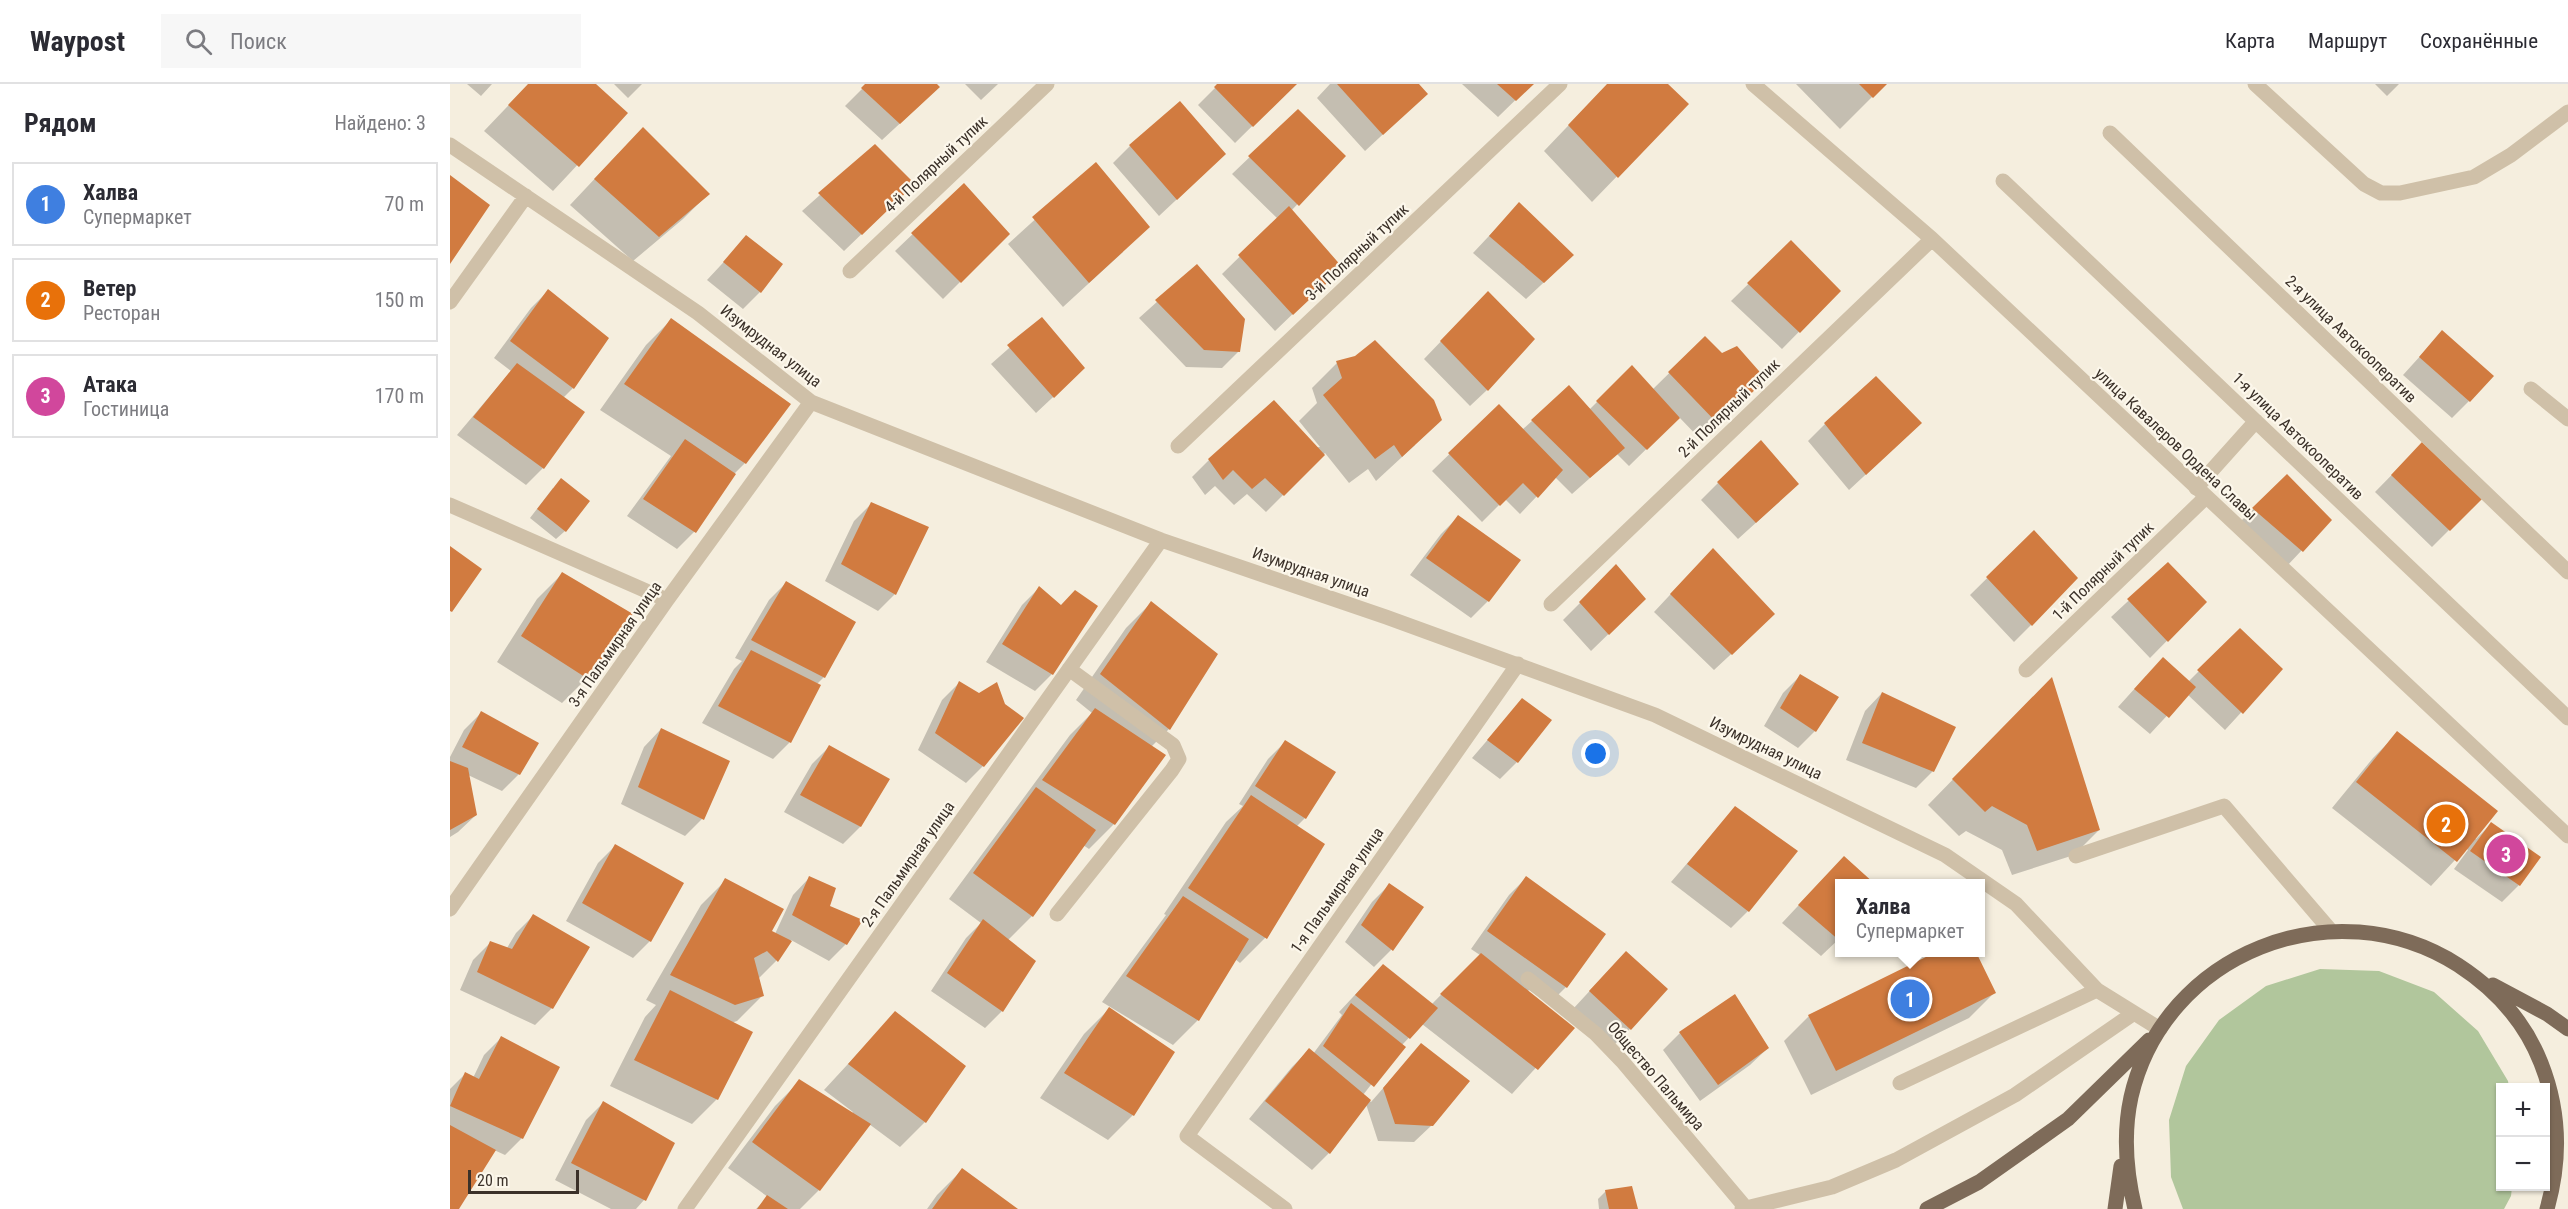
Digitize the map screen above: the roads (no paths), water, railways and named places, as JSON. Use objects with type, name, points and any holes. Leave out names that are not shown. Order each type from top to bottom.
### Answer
[{"type":"main road","points":[[1926,1209],[1979,1182],[2068,1119],[2160,1029],[2191,992],[2210,975],[2235,958],[2275,941],[2301,934],[2331,931],[2366,931],[2397,937],[2440,954],[2547,1014],[2568,1029]]},
{"type":"main road","points":[[2474,975],[2500,999],[2521,1025],[2536,1050],[2548,1082],[2555,1107],[2557,1133],[2554,1183],[2547,1209]]},
{"type":"main road","points":[[2115,1209],[2131,1097],[2138,1073],[2160,1029]]},
{"type":"main road","points":[[2127,1127],[2129,1182],[2135,1209]]},
{"type":"street","name":"4-й Полярный тупик","points":[[850,271],[1047,84]]},
{"type":"street","name":"3-й Полярный тупик","points":[[1178,446],[1560,84]]},
{"type":"street","name":"улица Кавалеров Ордена Славы","points":[[1753,84],[1932,239],[2568,836]]},
{"type":"street","points":[[2255,84],[2364,184],[2380,193],[2400,193],[2474,177],[2511,155],[2568,112]]},
{"type":"street","name":"2-я улица Автокооператив","points":[[2109,133],[2568,572]]},
{"type":"street","name":"Изумрудная улица","points":[[450,145],[698,313],[812,402],[1161,540],[1655,714],[1945,855],[1980,879]]},
{"type":"street","name":"1-я улица Автокооператив","points":[[2003,180],[2568,717]]},
{"type":"street","points":[[450,302],[526,196]]},
{"type":"street","name":"2-й Полярный тупик","points":[[1551,604],[1932,239]]},
{"type":"street","points":[[2531,388],[2568,419]]},
{"type":"street","name":"3-я Пальмирная улица","points":[[450,909],[667,600],[812,402]]},
{"type":"street","name":"1-й Полярный тупик","points":[[2026,670],[2201,492],[2256,421]]},
{"type":"street","points":[[450,505],[667,600]]},
{"type":"street","name":"2-я Пальмирная улица","points":[[685,1209],[1161,540]]},
{"type":"street","name":"1-я Пальмирная улица","points":[[1285,1209],[1186,1136],[1518,664]]},
{"type":"street","points":[[1058,914],[1179,759],[1173,745],[1069,669]]},
{"type":"street","points":[[2076,856],[2224,806],[2331,931]]},
{"type":"street","name":"Изумрудная улица","points":[[1985,883],[2016,904],[2097,990],[2160,1029]]},
{"type":"street","name":"Общество Пальмира","points":[[1528,979],[1596,1034],[1744,1208]]},
{"type":"street","points":[[1900,1083],[2097,990]]},
{"type":"street","points":[[1744,1208],[1832,1187],[1896,1160],[2015,1095],[2134,1013]]},
{"type":"place","name":"Ветер","points":[[2446,824]]},
{"type":"place","name":"Атака","points":[[2506,854]]},
{"type":"place","name":"Халва","points":[[1910,999]]}]
